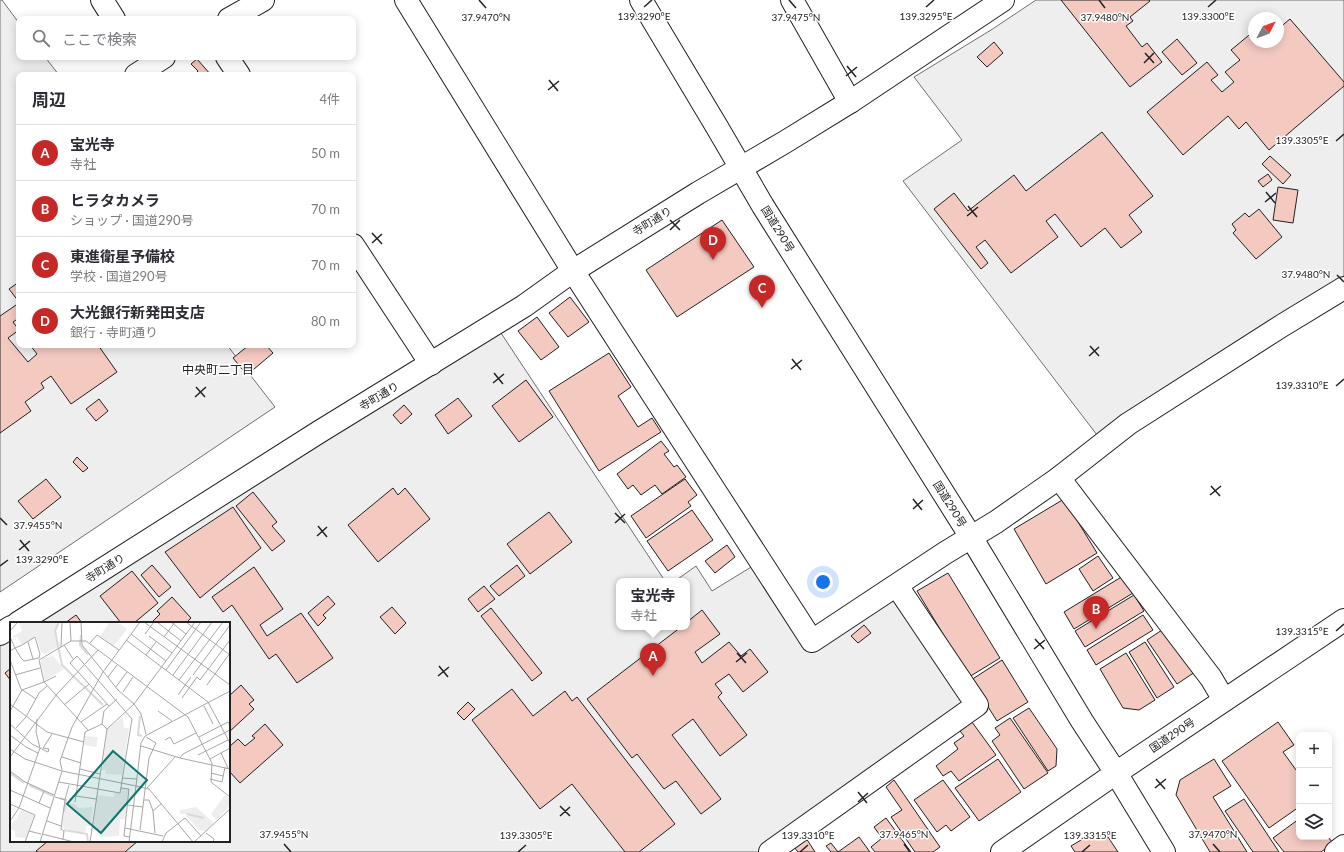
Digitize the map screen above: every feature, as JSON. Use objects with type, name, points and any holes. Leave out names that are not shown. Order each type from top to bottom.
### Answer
[{"type":"main road","points":[[102,0],[112,16]]},
{"type":"main road","points":[[234,16],[263,0]]},
{"type":"main road","points":[[406,0],[573,271],[812,641],[996,522],[1059,478],[1128,424],[1282,325],[1344,288]]},
{"type":"main road","name":"国道290号","points":[[641,0],[718,127],[763,206],[971,537],[1082,721],[1116,773],[1344,620]]},
{"type":"main road","points":[[792,0],[850,102]]},
{"type":"main road","name":"寺町通り","points":[[20,622],[319,432],[524,306],[573,271],[698,193],[850,102],[1003,0]]},
{"type":"main road","points":[[229,60],[237,72]]},
{"type":"main road","points":[[356,250],[431,364]]},
{"type":"main road","points":[[1059,478],[1211,678],[1224,700]]},
{"type":"main road","points":[[770,852],[977,705],[897,586]]},
{"type":"main road","points":[[0,634],[10,628]]},
{"type":"main road","points":[[1002,852],[1116,773],[1164,852]]},
{"type":"main road","points":[[1336,852],[1344,846]]},
{"type":"shaded area","points":[[0,0],[2,0],[16,19],[16,60],[47,60],[57,72],[16,72],[16,348],[229,348],[275,407],[0,592]]},
{"type":"shaded area","points":[[1036,0],[1344,0],[1344,276],[1097,435],[903,181],[962,140],[914,77],[991,30]]},
{"type":"shaded area","points":[[495,324],[663,578],[616,578],[616,630],[690,630],[690,578],[679,578],[696,566],[712,591],[761,561],[812,640],[897,586],[977,705],[770,852],[0,852],[0,634],[10,628],[10,842],[230,842],[230,622],[20,622]]},
{"type":"building","points":[[1061,0],[1149,0],[1150,1],[1130,17],[1133,21],[1126,26],[1142,47],[1147,43],[1162,62],[1130,87]]},
{"type":"building","points":[[1290,19],[1344,82],[1344,86],[1269,150],[1246,122],[1239,129],[1228,116],[1183,155],[1147,112],[1207,62],[1218,75],[1211,80],[1222,92],[1234,82],[1225,72],[1240,60],[1231,50],[1248,36],[1248,48],[1284,48],[1284,24]]},
{"type":"building","points":[[1177,39],[1197,63],[1182,75],[1162,52]]},
{"type":"building","points":[[994,42],[1003,53],[987,67],[977,57]]},
{"type":"building","points":[[198,60],[208,72],[197,72],[198,71],[191,64]]},
{"type":"building","points":[[1102,132],[1153,196],[1129,215],[1142,232],[1121,248],[1105,228],[1081,247],[1055,214],[1046,221],[1058,237],[1011,273],[985,240],[976,247],[988,263],[981,269],[934,209],[954,193],[968,211],[1014,175],[1026,191]]},
{"type":"building","points":[[1270,156],[1291,175],[1283,184],[1262,164]]},
{"type":"building","points":[[1268,174],[1272,180],[1263,187],[1258,181]]},
{"type":"building","points":[[1278,187],[1298,190],[1293,223],[1273,220]]},
{"type":"building","points":[[1259,209],[1282,237],[1256,259],[1233,233],[1236,230],[1232,224],[1245,213],[1249,217]]},
{"type":"building","points":[[722,220],[754,267],[677,317],[646,270]]},
{"type":"building","points":[[16,284],[16,298],[9,289]]},
{"type":"building","points":[[570,297],[589,322],[568,337],[549,313]]},
{"type":"building","points":[[16,305],[16,320],[13,322],[16,326],[16,332],[8,338],[28,362],[37,354],[32,348],[100,348],[117,372],[71,404],[51,376],[41,383],[44,388],[25,402],[31,411],[0,433],[0,316]]},
{"type":"building","points":[[537,317],[559,347],[541,360],[518,331]]},
{"type":"building","points":[[245,348],[269,348],[273,353],[247,375],[233,358]]},
{"type":"building","points":[[609,353],[631,387],[618,396],[638,427],[652,418],[661,432],[599,471],[549,391]]},
{"type":"building","points":[[526,380],[553,417],[519,442],[492,406]]},
{"type":"building","points":[[458,398],[472,416],[448,434],[435,415]]},
{"type":"building","points":[[99,399],[108,411],[96,421],[86,409]]},
{"type":"building","points":[[404,405],[412,414],[401,424],[393,415]]},
{"type":"building","points":[[661,441],[669,451],[664,454],[674,467],[677,465],[686,477],[662,494],[655,485],[641,495],[633,485],[628,489],[617,474]]},
{"type":"building","points":[[77,457],[88,468],[83,472],[73,462]]},
{"type":"building","points":[[46,479],[61,497],[33,519],[18,501]]},
{"type":"building","points":[[685,479],[697,495],[688,502],[691,506],[646,538],[631,516]]},
{"type":"building","points":[[393,488],[398,495],[405,488],[430,519],[378,562],[348,525]]},
{"type":"building","points":[[253,492],[277,522],[272,526],[285,541],[272,551],[236,506]]},
{"type":"building","points":[[1064,499],[1097,553],[1046,584],[1014,529]]},
{"type":"building","points":[[233,507],[261,548],[200,598],[165,552]]},
{"type":"building","points":[[692,510],[713,540],[668,571],[647,541]]},
{"type":"building","points":[[549,512],[572,542],[530,574],[507,544]]},
{"type":"building","points":[[727,545],[735,557],[715,573],[705,561]]},
{"type":"building","points":[[1098,556],[1113,578],[1093,591],[1079,569]]},
{"type":"building","points":[[152,565],[171,587],[159,597],[141,575]]},
{"type":"building","points":[[517,565],[525,576],[499,596],[490,586]]},
{"type":"building","points":[[254,567],[283,609],[260,625],[267,636],[301,613],[333,658],[297,683],[276,654],[269,659],[232,605],[223,612],[212,597]]},
{"type":"building","points":[[132,571],[158,603],[135,622],[120,622],[100,596]]},
{"type":"building","points":[[948,573],[1000,658],[969,677],[917,591]]},
{"type":"building","points":[[1123,576],[1133,593],[1074,629],[1064,612]]},
{"type":"building","points":[[484,586],[495,599],[478,612],[468,599]]},
{"type":"building","points":[[1134,595],[1144,611],[1085,647],[1075,631]]},
{"type":"building","points":[[328,596],[335,604],[323,615],[326,618],[318,626],[308,613]]},
{"type":"building","points":[[172,597],[191,618],[187,622],[152,622],[160,614],[157,611]]},
{"type":"building","points":[[392,607],[406,623],[395,634],[380,617]]},
{"type":"building","points":[[491,608],[542,673],[532,681],[481,616]]},
{"type":"building","points":[[702,610],[720,634],[695,652],[702,663],[729,642],[741,656],[750,649],[768,672],[743,692],[729,674],[715,684],[722,693],[718,697],[747,735],[720,756],[693,719],[672,735],[721,799],[701,814],[676,781],[664,789],[637,754],[632,758],[587,699],[677,630],[690,630],[690,620]]},
{"type":"building","points":[[76,615],[81,622],[66,622]]},
{"type":"building","points":[[1143,615],[1153,630],[1096,665],[1087,650]]},
{"type":"building","points":[[864,625],[871,633],[858,643],[851,636]]},
{"type":"building","points":[[1165,628],[1195,672],[1177,684],[1147,640]]},
{"type":"building","points":[[1145,642],[1174,687],[1157,698],[1129,652]]},
{"type":"building","points":[[1126,653],[1155,700],[1139,710],[1123,708],[1100,669]]},
{"type":"building","points":[[1002,660],[1028,702],[997,721],[971,680]]},
{"type":"building","points":[[10,669],[10,680],[5,673]]},
{"type":"building","points":[[241,685],[254,700],[249,704],[254,709],[230,731],[230,695]]},
{"type":"building","points":[[512,689],[533,716],[565,691],[572,701],[577,697],[675,824],[639,852],[625,852],[572,784],[540,809],[472,720]]},
{"type":"building","points":[[468,702],[475,709],[464,720],[457,713]]},
{"type":"building","points":[[1029,708],[1057,749],[1056,766],[1048,771],[1013,718]]},
{"type":"building","points":[[1010,718],[1048,773],[1024,789],[992,741],[1000,735],[995,728]]},
{"type":"building","points":[[972,722],[996,755],[959,781],[951,771],[943,776],[936,766],[958,749],[954,743],[964,736],[960,731]]},
{"type":"building","points":[[1278,722],[1294,745],[1283,752],[1296,770],[1296,809],[1269,828],[1222,761]]},
{"type":"building","points":[[265,724],[283,745],[240,783],[230,772],[230,746],[238,739],[245,746],[255,738],[252,736]]},
{"type":"building","points":[[998,759],[1021,792],[979,821],[955,788]]},
{"type":"building","points":[[1214,759],[1231,786],[1213,797],[1247,852],[1210,852],[1176,795],[1180,780]]},
{"type":"building","points":[[894,780],[940,847],[933,852],[915,852],[891,817],[902,810],[886,787]]},
{"type":"building","points":[[943,780],[970,817],[951,831],[946,825],[937,832],[914,800]]},
{"type":"building","points":[[1244,799],[1279,852],[1253,852],[1225,811]]},
{"type":"building","points":[[886,818],[911,852],[875,852],[871,847],[882,838],[874,827]]},
{"type":"building","points":[[1296,821],[1296,840],[1330,840],[1333,843],[1321,852],[1284,852],[1273,838]]},
{"type":"building","points":[[1091,834],[1108,837],[1118,852],[1075,852],[1071,846]]},
{"type":"building","points":[[859,837],[870,852],[838,852]]},
{"type":"building","points":[[806,838],[815,852],[798,852],[794,847]]},
{"type":"building","points":[[47,842],[137,842],[125,852],[36,851]]},
{"type":"building","points":[[831,843],[838,852],[831,852],[826,846]]},
{"type":"place","name":"大光銀行新発田支店","points":[[713,260]]},
{"type":"place","name":"東進衛星予備校","points":[[762,308]]},
{"type":"place","name":"ヒラタカメラ","points":[[1096,629]]},
{"type":"place","name":"宝光寺","points":[[653,676]]},
{"type":"district","name":"中央町二丁目","points":[[218,370]]}]
